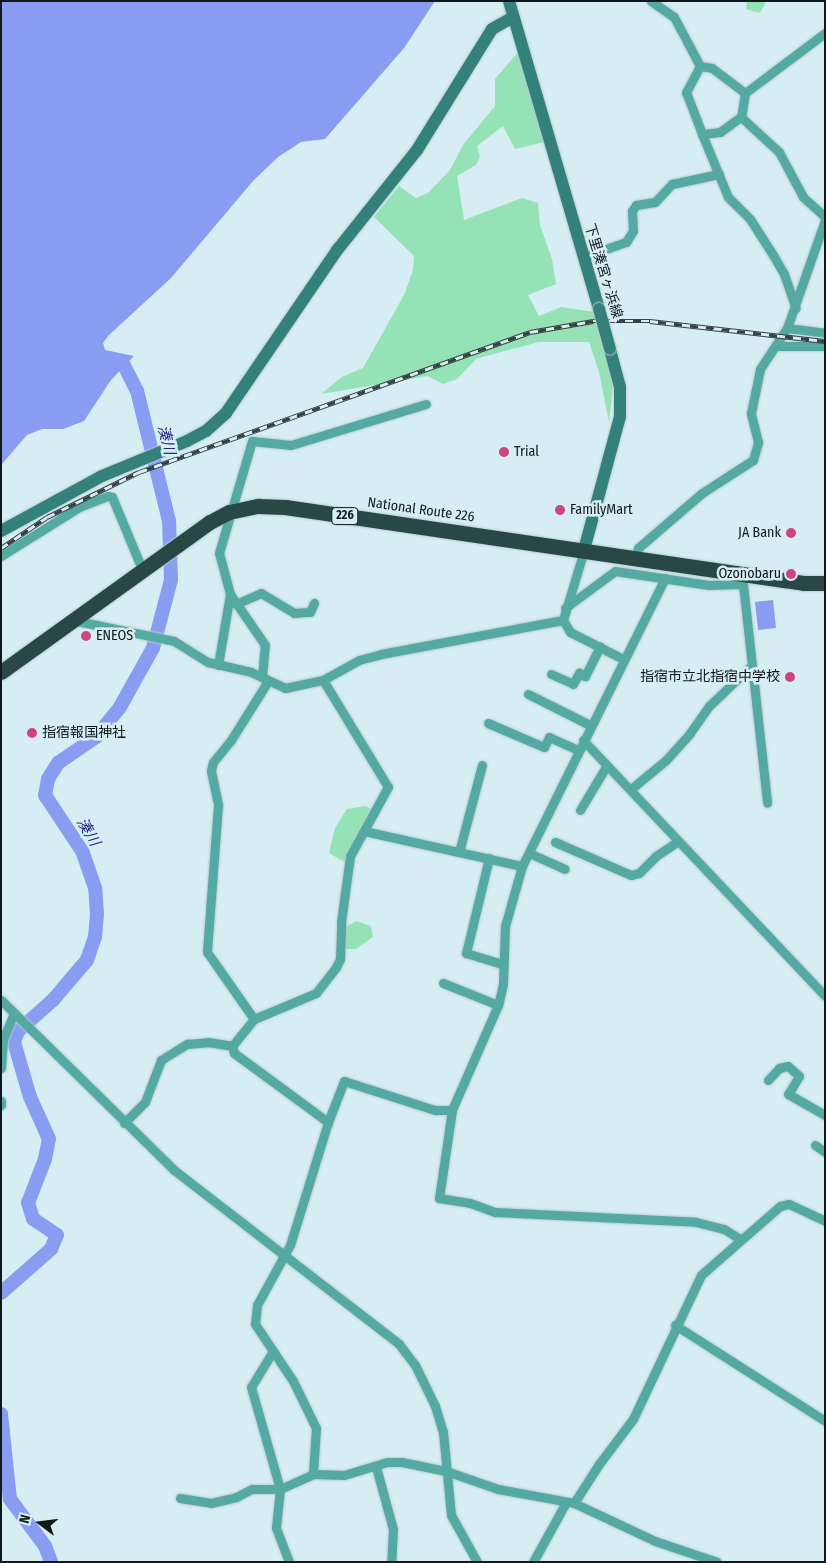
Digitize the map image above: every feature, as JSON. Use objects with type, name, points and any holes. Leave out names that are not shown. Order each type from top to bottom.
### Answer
[{"type":"highway","name":"National Route 226","points":[[1,672],[186,538],[229,512],[258,506],[285,507],[584,550],[636,558],[741,579],[825,583]]},
{"type":"street","name":"下里湊宮ヶ浜線","points":[[509,1],[512,18],[599,309],[620,387],[620,417],[584,550]]},
{"type":"street","points":[[651,1],[674,17],[700,66]]},
{"type":"street","points":[[1,531],[77,488],[206,431],[226,414],[332,257],[416,150],[492,29],[512,18]]},
{"type":"street","points":[[702,134],[720,132],[741,117],[745,93],[825,33]]},
{"type":"street","points":[[700,66],[712,68],[745,93]]},
{"type":"street","points":[[700,66],[686,92],[702,134],[728,197],[750,219],[784,274],[796,308]]},
{"type":"street","points":[[636,558],[638,548],[702,493],[753,460],[758,442],[751,413],[752,400],[760,369],[778,346],[788,328],[822,241],[825,218],[803,197],[779,152],[741,117]]},
{"type":"street","points":[[583,257],[626,242],[633,231],[632,211],[636,205],[654,202],[672,184],[719,174]]},
{"type":"street","points":[[788,328],[825,333]]},
{"type":"street","points":[[778,346],[825,346]]},
{"type":"street","points":[[254,1019],[208,952],[218,805],[210,771],[213,762],[231,740],[265,679],[265,645],[262,636],[230,594],[219,553],[229,512],[252,441],[291,445],[426,404]]},
{"type":"street","points":[[1,556],[79,507],[108,496],[112,497],[142,569]]},
{"type":"street","points":[[584,550],[565,608],[563,620],[570,632],[624,659]]},
{"type":"street","points":[[565,608],[615,571],[709,585],[741,579],[767,802]]},
{"type":"street","points":[[665,578],[590,725],[522,866],[505,926],[503,984],[498,1005],[452,1110],[439,1198],[470,1203],[495,1212],[686,1220],[724,1229],[740,1239]]},
{"type":"street","points":[[236,604],[261,593],[294,613],[310,612],[314,603]]},
{"type":"street","points":[[218,665],[230,594]]},
{"type":"street","points":[[72,620],[174,641],[218,665],[265,679],[285,688],[324,680],[360,660],[381,654],[563,620]]},
{"type":"street","points":[[551,674],[573,684],[580,673],[585,676],[600,646]]},
{"type":"street","points":[[631,789],[666,760],[690,733],[709,706],[750,667]]},
{"type":"street","points":[[232,1046],[254,1019],[316,993],[336,967],[340,959],[341,922],[350,856],[364,831],[374,807],[388,787],[386,779],[361,745],[324,680]]},
{"type":"street","points":[[528,694],[590,725]]},
{"type":"street","points":[[488,723],[544,747],[549,737],[578,750]]},
{"type":"street","points":[[583,740],[825,996]]},
{"type":"street","points":[[459,852],[482,765]]},
{"type":"street","points":[[580,810],[607,765]]},
{"type":"street","points":[[364,831],[522,866]]},
{"type":"street","points":[[555,842],[631,875],[639,873],[656,856],[678,841]]},
{"type":"street","points":[[529,853],[565,869]]},
{"type":"street","points":[[489,858],[466,953],[503,964]]},
{"type":"street","points":[[443,983],[498,1005]]},
{"type":"street","points":[[1,1000],[124,1123],[188,1182],[378,1324],[408,1354],[428,1391],[443,1432],[451,1515],[477,1562]]},
{"type":"street","points":[[1,1068],[2,1039],[16,1015]]},
{"type":"street","points":[[124,1123],[145,1102],[161,1060],[187,1044],[208,1042],[232,1046]]},
{"type":"street","points":[[232,1046],[234,1053],[328,1122]]},
{"type":"street","points":[[768,1080],[780,1068],[788,1066],[799,1076],[788,1094],[825,1115]]},
{"type":"street","points":[[313,1474],[316,1428],[273,1350],[255,1324],[254,1318],[257,1305],[282,1254],[290,1245],[328,1122],[344,1081],[435,1110],[452,1110]]},
{"type":"street","points":[[815,1145],[825,1152]]},
{"type":"street","points":[[533,1562],[569,1504],[633,1419],[701,1275],[740,1239],[784,1204],[823,1216]]},
{"type":"street","points":[[676,1325],[825,1421]]},
{"type":"street","points":[[273,1350],[251,1386],[280,1489],[276,1528],[289,1562]]},
{"type":"street","points":[[180,1498],[211,1503],[236,1497],[252,1488],[280,1489],[313,1474],[344,1475],[394,1461],[446,1471],[472,1482],[569,1504],[655,1541],[717,1562]]},
{"type":"street","points":[[376,1467],[394,1529],[391,1562]]},
{"type":"green space","points":[[747,1],[764,1],[765,4],[760,13],[746,9]]},
{"type":"green space","points":[[519,51],[545,142],[515,149],[503,126],[477,146],[480,157],[476,165],[457,176],[464,220],[522,198],[538,203],[540,225],[552,259],[556,284],[528,295],[539,316],[561,307],[601,313],[613,386],[609,422],[599,372],[589,342],[539,342],[476,359],[457,379],[443,384],[428,376],[321,394],[342,377],[363,368],[404,295],[413,270],[414,256],[374,217],[399,186],[416,198],[428,193],[450,170],[463,145],[495,106],[495,79]]},
{"type":"green space","points":[[366,806],[371,809],[346,863],[329,853],[335,828],[347,809]]},
{"type":"green space","points":[[356,921],[371,926],[373,937],[356,949],[343,949],[343,929]]},
{"type":"water","points":[[1,1],[435,1],[404,48],[325,139],[301,142],[278,157],[253,181],[171,278],[109,335],[103,343],[105,350],[134,356],[111,380],[84,421],[63,429],[42,429],[27,435],[1,465]]},
{"type":"water","points":[[773,600],[776,628],[758,630],[755,602]]},
{"type":"waterway","name":"湊川","points":[[1,1293],[51,1249],[57,1235],[33,1219],[28,1203],[45,1159],[49,1139],[30,1097],[14,1042],[18,1031],[53,1000],[87,960],[95,937],[97,914],[95,888],[82,851],[45,795],[48,779],[58,763],[96,737],[120,707],[153,648],[171,580],[169,521],[137,391],[124,365]]},
{"type":"waterway","name":"湊川","points":[[1,1414],[10,1499],[45,1546],[51,1562]]},
{"type":"railway","points":[[1,548],[47,517],[139,472],[530,332],[593,321],[650,321],[825,341]]},
{"type":"place","name":"Trial","points":[[504,452]]},
{"type":"place","name":"FamilyMart","points":[[560,510]]},
{"type":"place","name":"JA Bank","points":[[791,533]]},
{"type":"place","name":"Ozonobaru","points":[[791,574]]},
{"type":"place","name":"ENEOS","points":[[86,636]]},
{"type":"place","name":"指宿市立北指宿中学校","points":[[790,677]]},
{"type":"place","name":"指宿報国神社","points":[[32,733]]}]
